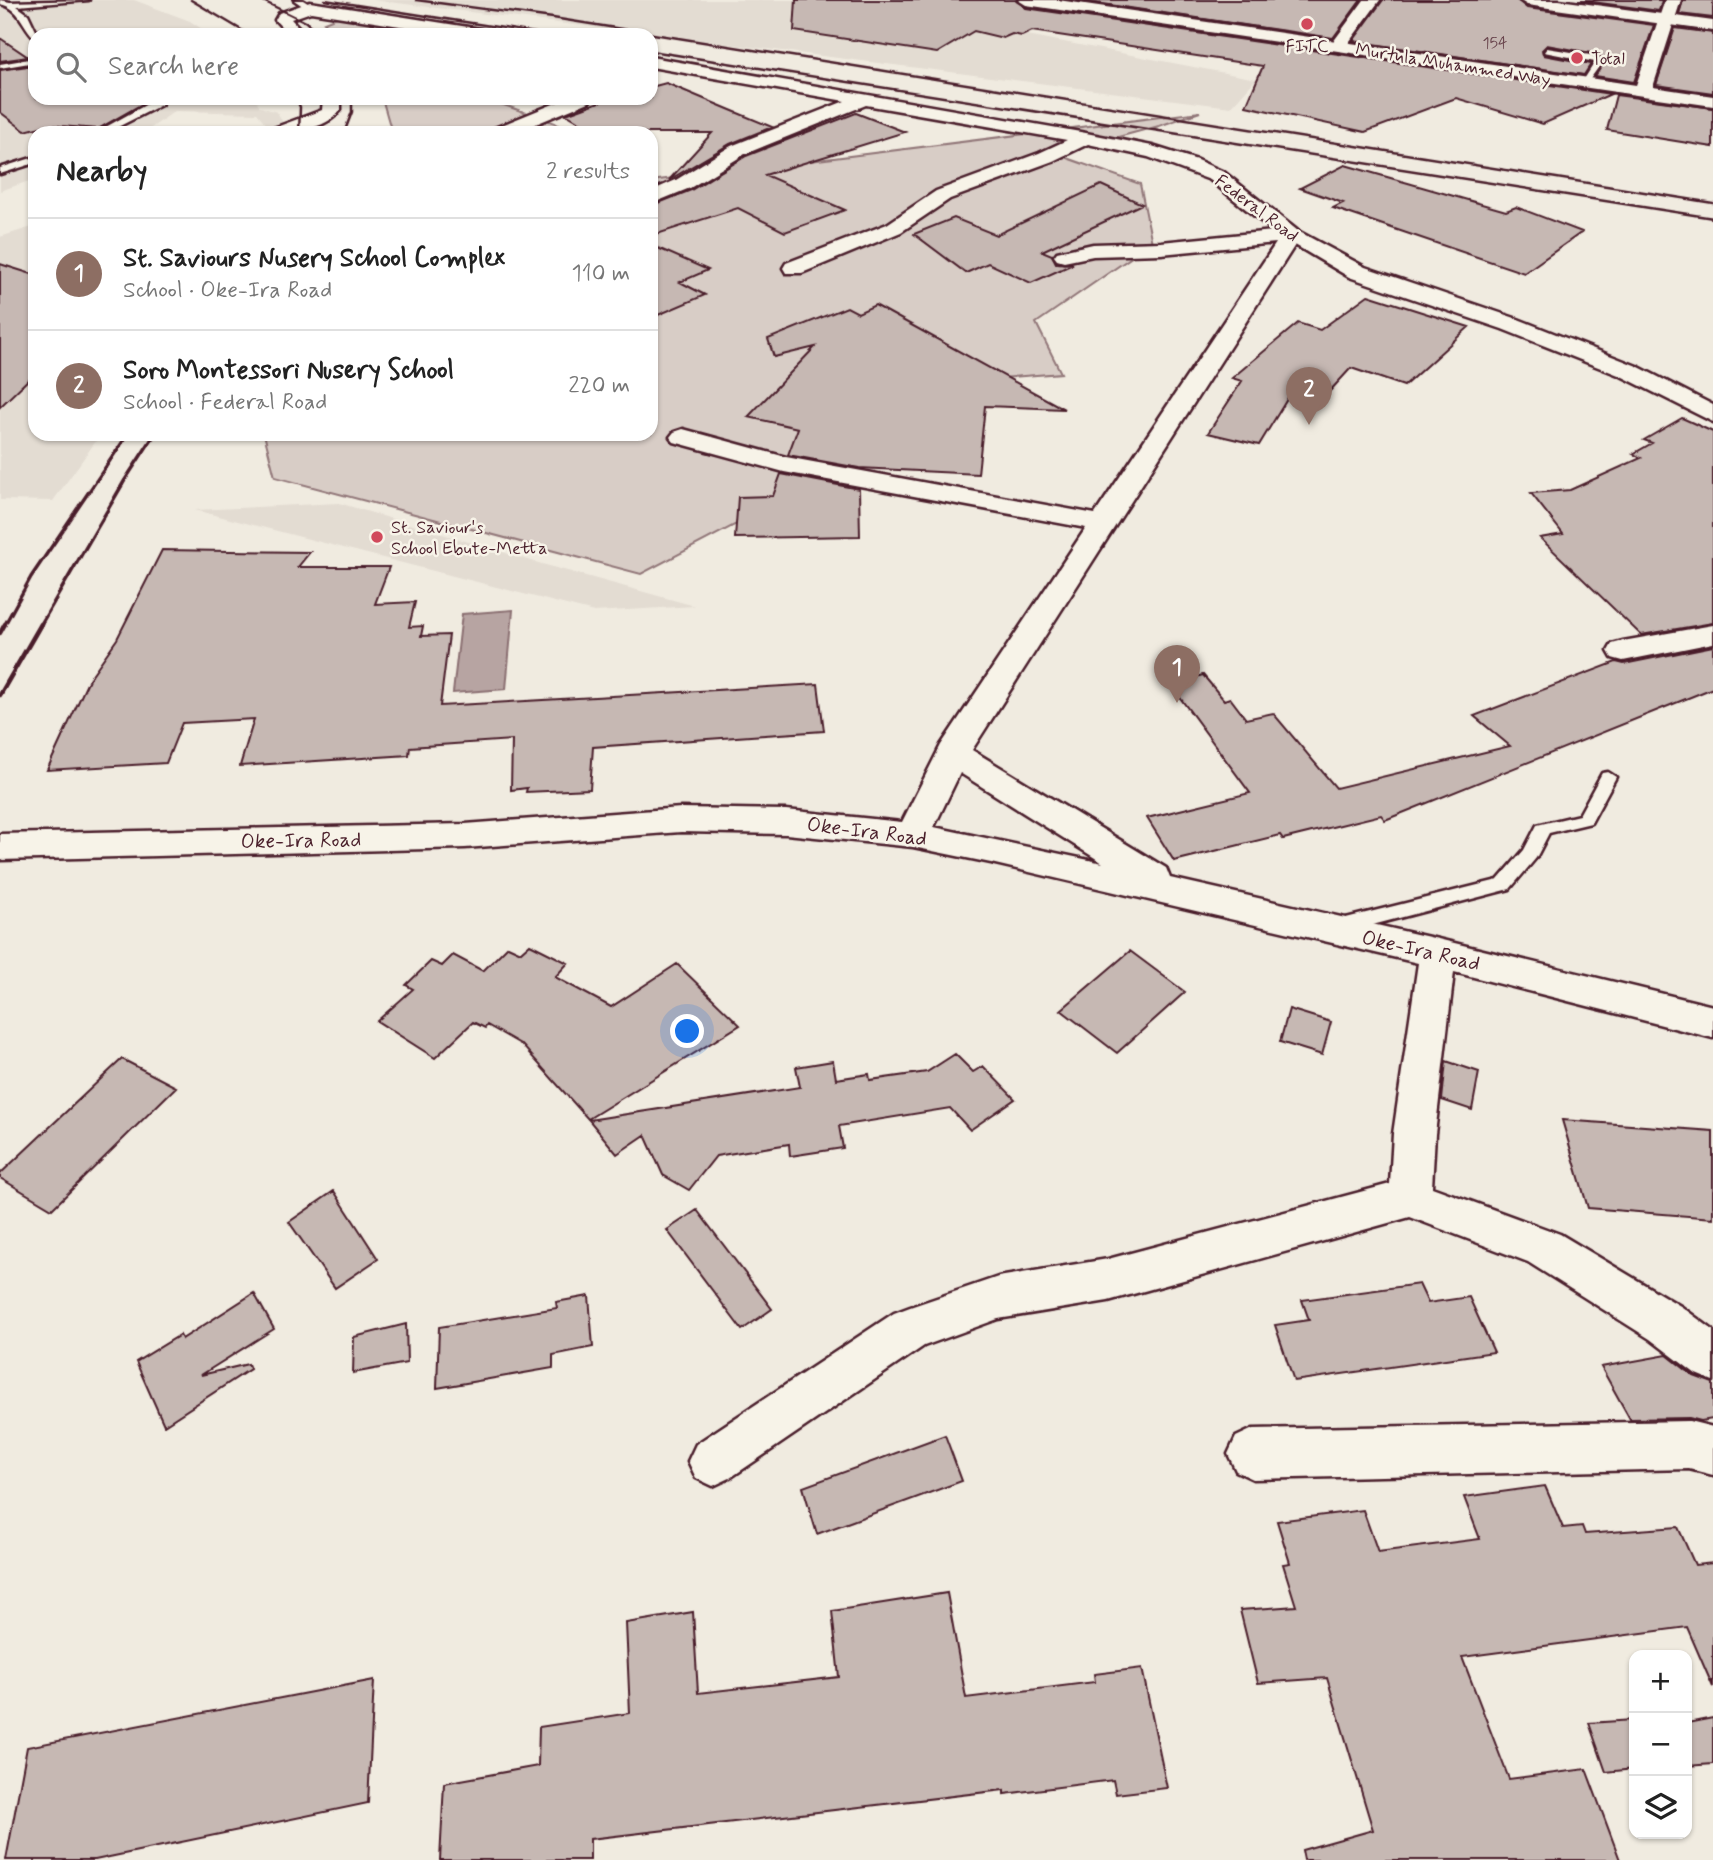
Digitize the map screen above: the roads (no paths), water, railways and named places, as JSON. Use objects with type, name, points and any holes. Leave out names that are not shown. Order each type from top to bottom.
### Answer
[{"type":"main road","name":"Murtula Muhammed Way","points":[[1026,0],[1068,3],[1585,84],[1713,101]]},
{"type":"main road","points":[[1643,92],[1672,0]]},
{"type":"street","points":[[1338,46],[1371,0]]},
{"type":"street","points":[[1527,0],[1713,26]]},
{"type":"street","points":[[291,28],[283,19],[304,4],[446,28]]},
{"type":"street","name":"Federal Road","points":[[658,66],[1086,138],[1152,152],[1190,164],[1217,176],[1291,235],[1357,272],[1510,324],[1629,371],[1713,415]]},
{"type":"street","points":[[658,195],[683,184],[738,150],[866,99]]},
{"type":"street","points":[[296,126],[328,114],[332,105]]},
{"type":"street","points":[[515,126],[566,105]]},
{"type":"street","points":[[794,268],[894,228],[943,195],[1046,157],[1086,138]]},
{"type":"street","points":[[1064,256],[1093,250],[1161,248],[1291,235]]},
{"type":"street","points":[[913,835],[953,753],[1291,235]]},
{"type":"street","points":[[1317,271],[1357,272]]},
{"type":"street","points":[[1265,275],[1292,272]]},
{"type":"street","points":[[683,437],[784,464],[1102,523]]},
{"type":"street","points":[[1623,651],[1713,634]]},
{"type":"street","points":[[953,753],[1178,892]]},
{"type":"street","name":"Oke-Ira Road","points":[[0,847],[465,836],[681,820],[786,822],[913,835],[1178,892],[1438,953],[1713,1022]]},
{"type":"street","points":[[1410,1198],[1414,1134],[1438,953]]},
{"type":"street","points":[[713,1461],[910,1329],[998,1298],[1108,1280],[1410,1198],[1544,1248],[1666,1323],[1713,1357]]},
{"type":"street","points":[[1253,1454],[1689,1445],[1713,1451]]},
{"type":"lane","points":[[0,2],[10,4],[85,0]]},
{"type":"lane","points":[[10,4],[25,16],[31,28]]},
{"type":"lane","points":[[1547,50],[1600,61],[1585,84]]},
{"type":"lane","points":[[0,66],[28,61]]},
{"type":"lane","points":[[113,126],[154,105]]},
{"type":"lane","points":[[0,171],[28,162]]},
{"type":"lane","points":[[1332,929],[1504,885],[1530,854],[1544,829],[1585,819],[1608,778]]},
{"type":"railway","points":[[191,0],[238,28]]},
{"type":"railway","points":[[261,0],[306,22],[312,28]]},
{"type":"railway","points":[[325,0],[503,28]]},
{"type":"railway","points":[[416,0],[616,28]]},
{"type":"railway","points":[[658,35],[1713,203]]},
{"type":"railway","points":[[658,52],[1713,218]]},
{"type":"railway","points":[[299,105],[299,126]]},
{"type":"railway","points":[[347,126],[352,105]]},
{"type":"railway","points":[[4,626],[31,577],[123,441]]},
{"type":"railway","points":[[40,626],[150,441]]},
{"type":"railway","points":[[0,633],[5,624]]},
{"type":"railway","points":[[0,695],[41,624]]},
{"type":"place","name":"FITC","points":[[1307,24]]},
{"type":"place","name":"Total","points":[[1577,58]]},
{"type":"place","name":"Soro Montessori Nusery School","points":[[1309,425]]},
{"type":"place","name":"St. Saviour's School Ebute-Metta","points":[[377,537]]},
{"type":"place","name":"St. Saviours Nusery School Complex","points":[[1177,703]]}]
